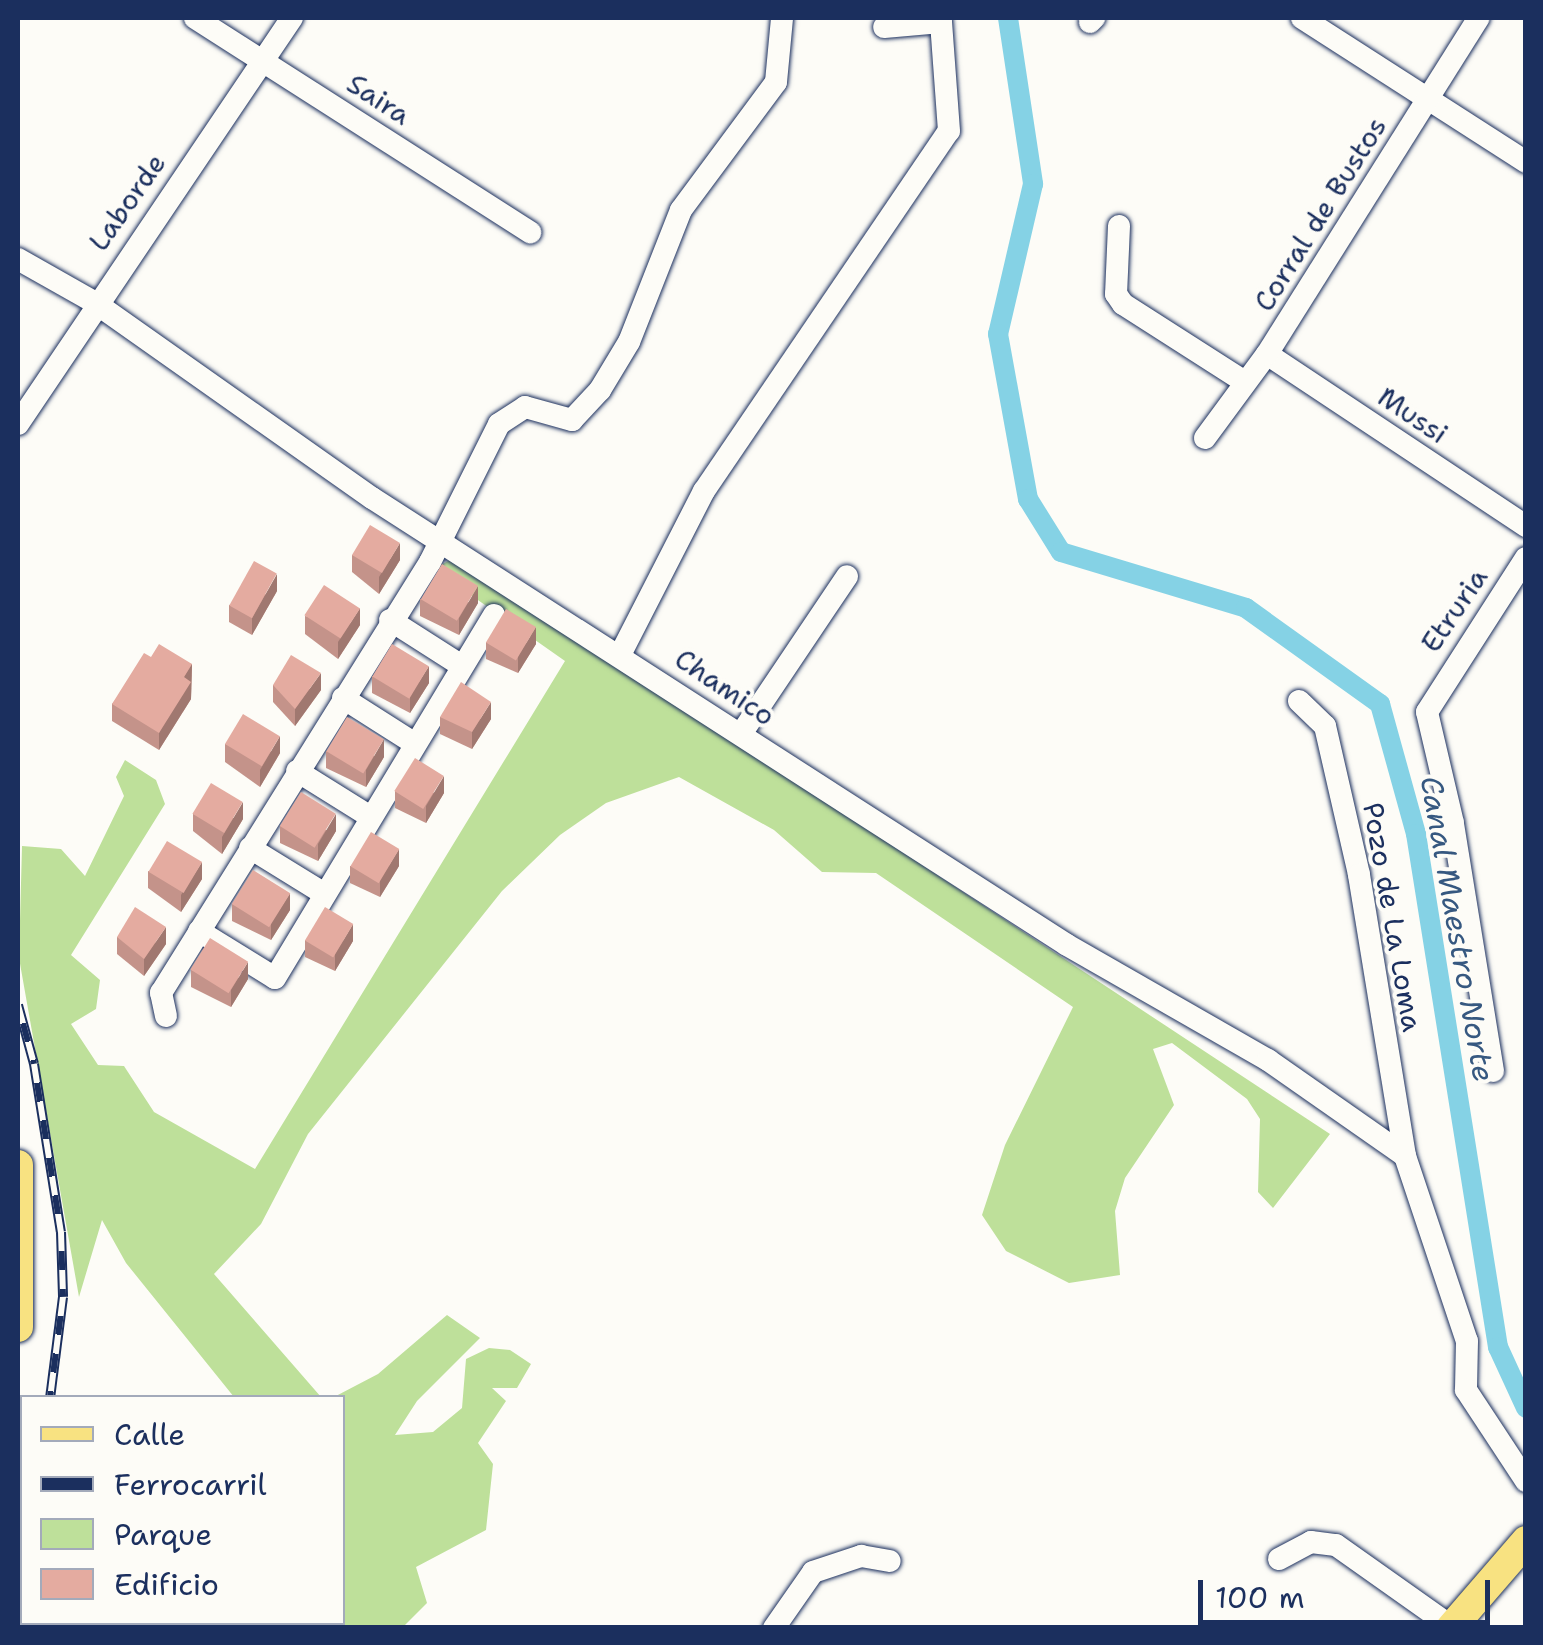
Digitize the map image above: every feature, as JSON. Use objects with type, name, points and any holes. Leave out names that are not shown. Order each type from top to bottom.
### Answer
[{"type":"main road","points":[[18,1164],[18,1327]]},
{"type":"main road","points":[[1452,1627],[1526,1541]]},
{"type":"street","name":"Saira","points":[[195,18],[530,232]]},
{"type":"street","name":"Laborde","points":[[18,424],[94,302],[292,18]]},
{"type":"street","points":[[166,1016],[161,994],[442,540],[500,424],[525,407],[572,420],[600,390],[629,342],[681,210],[776,82],[782,18]]},
{"type":"street","points":[[1302,18],[1526,162]]},
{"type":"street","name":"Corral de Bustos","points":[[1205,438],[1242,380],[1267,354],[1479,18]]},
{"type":"street","points":[[621,652],[704,491],[949,131],[941,22],[884,27]]},
{"type":"street","points":[[1119,226],[1116,294],[1123,304],[1242,380]]},
{"type":"street","name":"Chamico","points":[[18,259],[94,302],[250,418],[621,652],[1067,945],[1268,1060],[1405,1156]]},
{"type":"street","name":"Mussi","points":[[1267,354],[1526,526]]},
{"type":"street","name":"Etruria","points":[[1492,1071],[1452,823],[1426,712],[1432,696],[1526,558]]},
{"type":"street","points":[[741,734],[847,576]]},
{"type":"street","points":[[200,931],[275,978],[412,742],[494,615]]},
{"type":"street","points":[[390,620],[462,666]]},
{"type":"street","points":[[343,698],[412,742]]},
{"type":"street","name":"Pozo de La Loma","points":[[1299,700],[1326,726],[1359,875],[1405,1156]]},
{"type":"street","points":[[297,771],[368,816]]},
{"type":"street","points":[[250,848],[323,892]]},
{"type":"street","points":[[1405,1156],[1466,1342],[1466,1390],[1526,1481]]},
{"type":"street","points":[[1279,1559],[1311,1542],[1336,1545],[1452,1627]]},
{"type":"street","points":[[774,1628],[813,1572],[861,1556],[890,1561]]},
{"type":"green space","points":[[455,557],[1330,1134],[1273,1208],[1258,1192],[1260,1119],[1247,1099],[1172,1043],[1153,1049],[1174,1105],[1125,1178],[1115,1211],[1120,1275],[1069,1283],[1006,1251],[982,1215],[1005,1145],[1073,1007],[876,873],[822,872],[774,830],[679,777],[606,803],[560,835],[502,891],[308,1134],[261,1224],[214,1274],[319,1395],[232,1395],[126,1263],[102,1220],[79,1297],[19,958],[22,846],[61,849],[85,876],[124,796],[116,777],[125,760],[156,780],[165,804],[71,955],[100,980],[96,1009],[71,1024],[98,1065],[124,1066],[154,1112],[255,1169],[565,661],[445,577],[441,565]]},
{"type":"green space","points":[[447,1315],[480,1338],[417,1401],[395,1435],[433,1432],[462,1408],[466,1359],[489,1348],[510,1350],[531,1364],[517,1388],[492,1388],[506,1401],[478,1443],[493,1464],[486,1530],[416,1567],[427,1603],[403,1627],[323,1627],[318,1625],[345,1625],[345,1395],[338,1395],[378,1374]]},
{"type":"building","points":[[370,525],[400,543],[382,573],[352,555]]},
{"type":"building","points":[[254,561],[277,574],[252,618],[229,606]]},
{"type":"building","points":[[442,564],[478,586],[457,621],[421,599]]},
{"type":"building","points":[[324,585],[360,608],[340,639],[304,615]]},
{"type":"building","points":[[506,609],[536,627],[516,660],[486,642]]},
{"type":"building","points":[[159,644],[192,664],[184,677],[191,682],[159,733],[112,704],[144,653],[151,657]]},
{"type":"building","points":[[392,644],[429,666],[409,699],[372,677]]},
{"type":"building","points":[[291,655],[321,673],[295,709],[273,685]]},
{"type":"building","points":[[461,682],[491,702],[472,732],[440,717]]},
{"type":"building","points":[[243,714],[280,736],[262,766],[225,744]]},
{"type":"building","points":[[347,717],[384,739],[363,773],[326,751]]},
{"type":"building","points":[[415,758],[444,776],[423,809],[394,791]]},
{"type":"building","points":[[211,783],[243,802],[224,833],[192,814]]},
{"type":"building","points":[[301,792],[336,814],[315,848],[280,826]]},
{"type":"building","points":[[371,832],[399,849],[379,883],[350,866]]},
{"type":"building","points":[[167,841],[202,862],[184,893],[148,872]]},
{"type":"building","points":[[253,870],[290,893],[269,927],[232,904]]},
{"type":"building","points":[[135,907],[166,927],[144,959],[117,937]]},
{"type":"building","points":[[325,907],[353,924],[333,957],[305,940]]},
{"type":"building","points":[[210,938],[248,962],[229,993],[190,969]]},
{"type":"waterway","name":"Canal Maestro Norte","points":[[1008,18],[1033,184],[998,334],[1028,499],[1061,552],[1246,608],[1380,704],[1416,834],[1498,1347],[1526,1408]]},
{"type":"railway","points":[[18,1005],[34,1064],[61,1232],[63,1297],[50,1395]]},
{"type":"railway","points":[[18,1493],[20,1487]]}]
